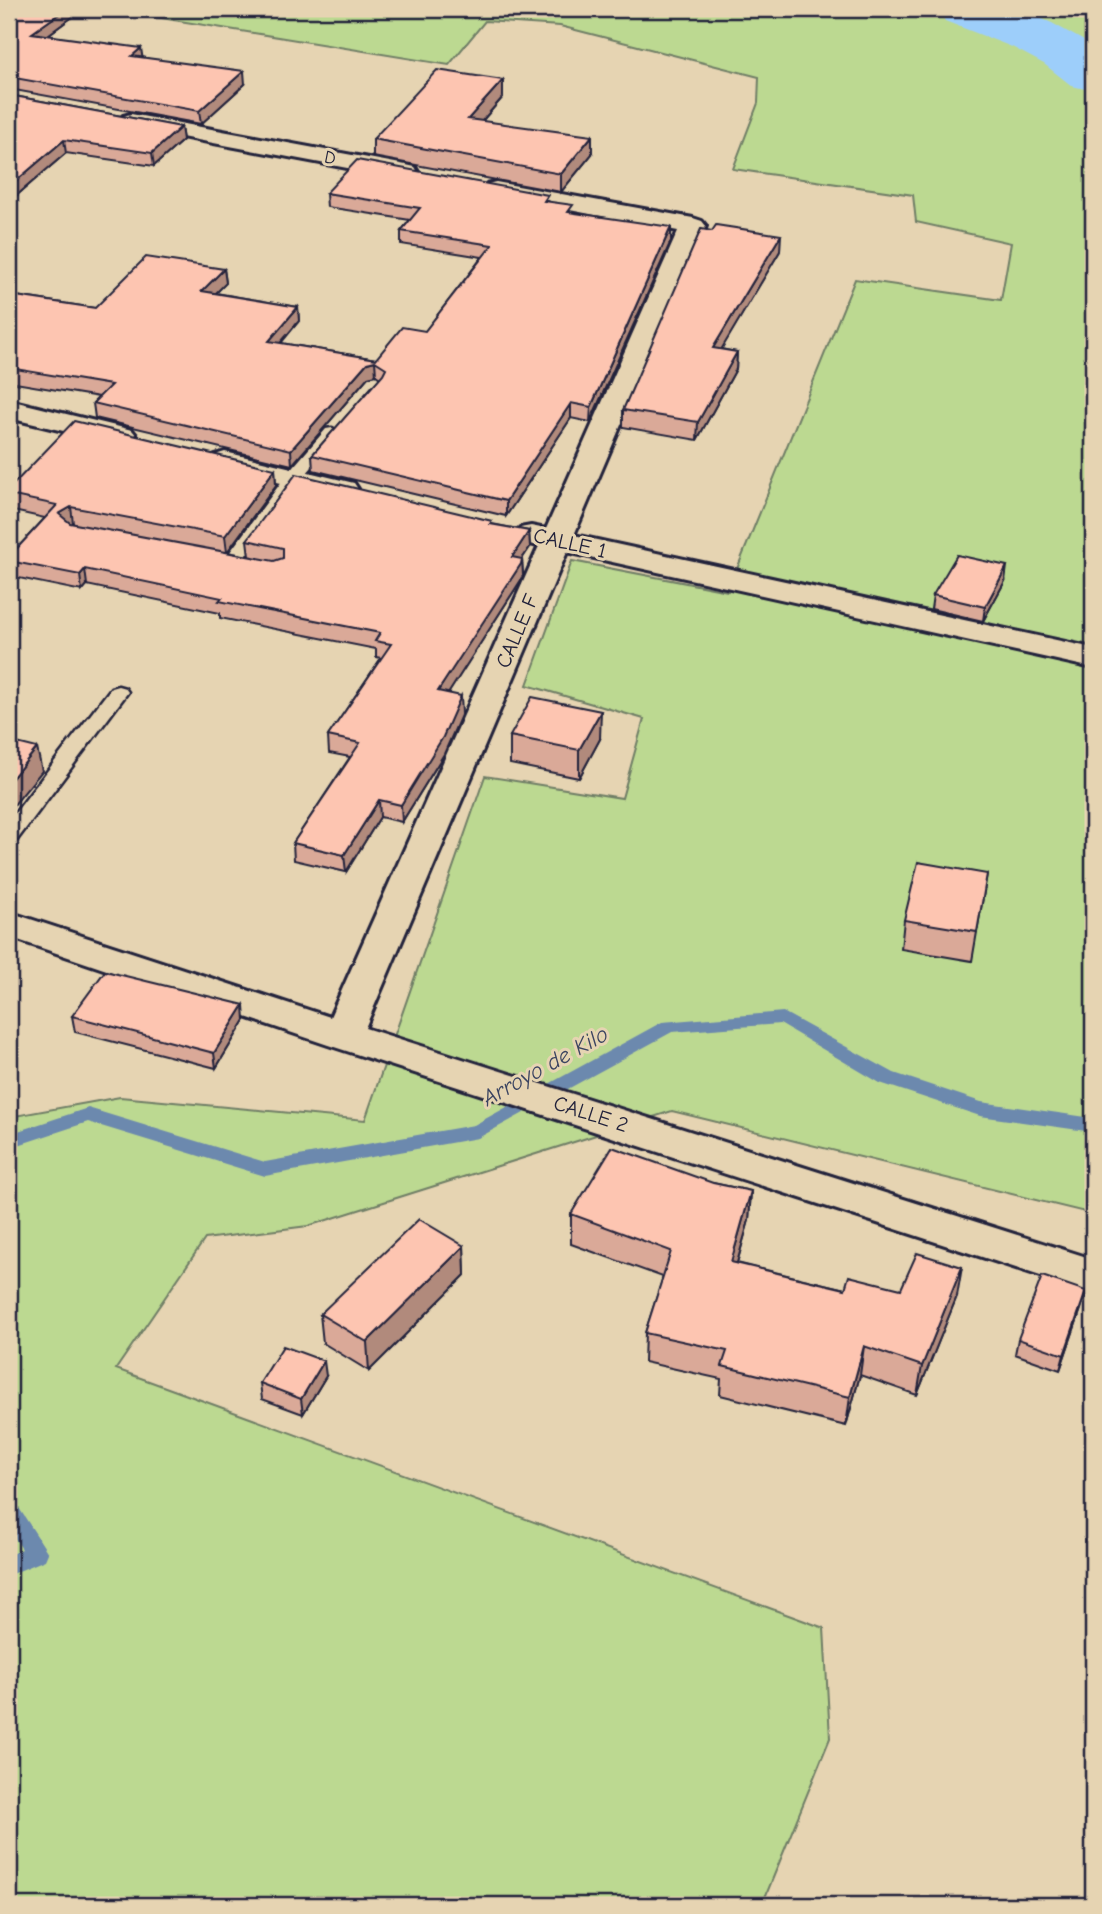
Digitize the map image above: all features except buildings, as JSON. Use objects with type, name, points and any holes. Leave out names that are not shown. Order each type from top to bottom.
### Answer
[{"type":"street","name":"D","points":[[104,116],[433,177]]},
{"type":"street","name":"CALLE F","points":[[342,1035],[693,226],[474,185]]},
{"type":"street","points":[[9,409],[145,442]]},
{"type":"street","points":[[199,455],[372,496]]},
{"type":"street","name":"CALLE 1","points":[[503,528],[1093,658]]},
{"type":"street","name":"CALLE 2","points":[[9,924],[342,1035],[1093,1276]]},
{"type":"lane","points":[[254,565],[226,559],[348,414]]},
{"type":"lane","points":[[9,835],[118,692]]},
{"type":"green space","points":[[106,9],[1093,9],[1093,1210],[1089,1213],[672,1111],[308,1226],[205,1239],[116,1369],[824,1628],[830,1738],[762,1905],[9,1905],[9,1117],[120,1097],[365,1120],[485,776],[622,798],[644,719],[527,685],[572,561],[728,591],[855,279],[1001,300],[1011,243],[916,222],[913,195],[733,169],[758,103],[759,77],[560,26],[485,21],[449,65]]},
{"type":"waterway","points":[[965,9],[1049,43],[1093,74]]},
{"type":"waterway","name":"Arroyo de Kilo","points":[[9,1141],[88,1115],[265,1169],[478,1131],[668,1026],[783,1018],[887,1078],[980,1109],[1093,1125]]},
{"type":"waterway","name":"Arroyo de Kilo","points":[[9,1512],[37,1553],[9,1565]]}]
